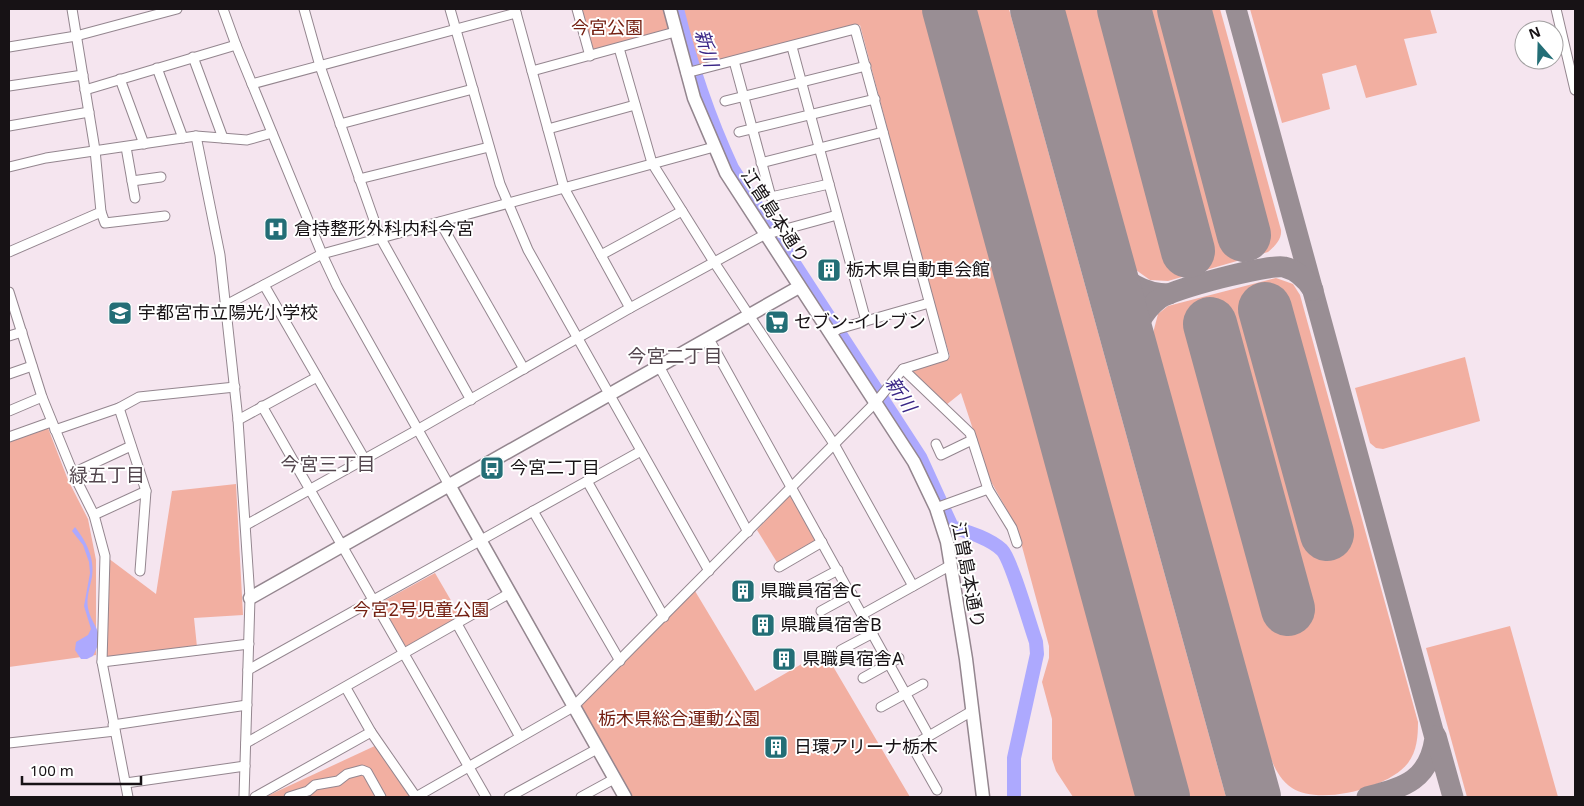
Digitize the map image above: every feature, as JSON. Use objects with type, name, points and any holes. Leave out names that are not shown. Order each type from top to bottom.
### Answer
[{"type":"street","points":[[72,9],[95,150],[101,212],[105,223],[165,216]]},
{"type":"street","points":[[9,47],[76,36],[177,9]]},
{"type":"street","points":[[223,9],[272,133],[337,286],[624,797]]},
{"type":"street","points":[[304,9],[320,66],[380,237],[471,400]]},
{"type":"street","points":[[450,9],[506,203],[528,250],[577,339],[709,571]]},
{"type":"street","points":[[577,9],[590,56]]},
{"type":"street","name":"江曽島本通り","points":[[670,9],[694,98],[726,173],[764,235],[914,462],[936,508],[951,565],[983,797]]},
{"type":"street","points":[[1556,9],[1573,70],[1575,90]]},
{"type":"street","points":[[252,84],[516,11],[564,188],[630,308]]},
{"type":"street","points":[[346,688],[371,732],[416,797],[573,707],[620,662],[876,402],[903,369],[944,356],[855,29],[792,47],[686,73]]},
{"type":"street","points":[[532,71],[675,32]]},
{"type":"street","points":[[85,90],[236,45]]},
{"type":"street","points":[[792,47],[866,321]]},
{"type":"street","points":[[619,48],[652,163],[714,262],[834,444],[913,586]]},
{"type":"street","points":[[193,57],[223,138]]},
{"type":"street","points":[[734,61],[771,197],[829,184]]},
{"type":"street","points":[[725,101],[866,66]]},
{"type":"street","points":[[157,68],[183,138]]},
{"type":"street","points":[[9,86],[83,74]]},
{"type":"street","points":[[120,79],[144,144]]},
{"type":"street","points":[[340,124],[473,89]]},
{"type":"street","points":[[739,132],[875,100]]},
{"type":"street","points":[[548,129],[635,105]]},
{"type":"street","points":[[9,126],[89,112]]},
{"type":"street","points":[[761,163],[883,132]]},
{"type":"street","points":[[9,167],[46,158],[196,136],[247,140],[272,133]]},
{"type":"street","points":[[196,136],[220,255],[235,388],[246,525],[250,598],[244,797]]},
{"type":"street","points":[[126,147],[135,198]]},
{"type":"street","points":[[226,305],[322,254],[714,147]]},
{"type":"street","points":[[359,179],[489,148]]},
{"type":"street","points":[[132,181],[161,177]]},
{"type":"street","points":[[601,255],[682,211]]},
{"type":"street","points":[[9,252],[101,212]]},
{"type":"street","points":[[246,525],[471,400],[630,308],[764,235],[838,215]]},
{"type":"street","points":[[440,222],[524,369]]},
{"type":"street","points":[[264,285],[364,458]]},
{"type":"street","points":[[250,598],[799,287]]},
{"type":"street","points":[[9,296],[42,397],[73,473],[94,515],[105,556],[102,662],[128,797]]},
{"type":"street","points":[[831,334],[838,329],[929,304]]},
{"type":"street","points":[[9,336],[22,332]]},
{"type":"street","points":[[709,339],[929,736]]},
{"type":"street","points":[[9,374],[32,366]]},
{"type":"street","points":[[659,366],[748,532]]},
{"type":"street","points":[[903,369],[970,433],[988,489],[1012,528],[1017,543]]},
{"type":"street","points":[[238,420],[317,377]]},
{"type":"street","points":[[9,437],[119,408],[139,397],[235,388]]},
{"type":"street","points":[[9,411],[42,397]]},
{"type":"street","points":[[262,406],[343,545],[467,767],[486,797]]},
{"type":"street","points":[[119,408],[146,491],[140,571]]},
{"type":"street","points":[[936,444],[941,455],[972,440]]},
{"type":"street","points":[[73,473],[131,446]]},
{"type":"street","points":[[248,670],[640,451]]},
{"type":"street","points":[[587,481],[664,617]]},
{"type":"street","points":[[936,508],[988,489]]},
{"type":"street","points":[[94,515],[146,491]]},
{"type":"street","points":[[533,511],[620,662]]},
{"type":"street","points":[[779,566],[822,542]]},
{"type":"street","points":[[862,614],[951,565]]},
{"type":"street","points":[[808,586],[838,570]]},
{"type":"street","points":[[246,743],[346,688],[510,593]]},
{"type":"street","points":[[821,611],[852,594]]},
{"type":"street","points":[[457,624],[520,737]]},
{"type":"street","points":[[841,650],[873,633]]},
{"type":"street","points":[[102,662],[249,644]]},
{"type":"street","points":[[863,678],[899,658]]},
{"type":"street","points":[[880,707],[922,684]]},
{"type":"street","points":[[9,744],[247,705]]},
{"type":"street","points":[[937,790],[912,746],[972,711]]},
{"type":"street","points":[[255,797],[371,732]]},
{"type":"street","points":[[509,797],[597,749]]},
{"type":"street","points":[[126,783],[245,766]]},
{"type":"street","points":[[289,797],[308,792],[315,785],[338,781],[347,774],[362,770],[367,772],[380,797]]},
{"type":"street","points":[[581,797],[614,779]]},
{"type":"green space","name":"今宮公園","points":[[581,9],[664,9],[669,29],[596,50],[592,48]]},
{"type":"green space","points":[[682,9],[1009,9],[1226,797],[1073,797],[1056,771],[1052,759],[1052,719],[1042,682],[1049,658],[1049,646],[1017,528],[989,478],[961,393],[946,405],[911,370],[950,356],[935,309],[860,25],[700,67],[695,65]]},
{"type":"green space","points":[[1064,9],[1220,9],[1281,230],[1279,239],[1268,252],[1168,281],[1150,280],[1136,270]]},
{"type":"green space","points":[[1250,9],[1430,9],[1437,33],[1404,39],[1417,85],[1366,98],[1356,65],[1322,74],[1330,109],[1282,123]]},
{"type":"green space","points":[[1276,278],[1293,284],[1300,295],[1418,722],[1413,754],[1408,763],[1399,772],[1370,787],[1336,795],[1304,793],[1292,788],[1281,777],[1269,754],[1153,333],[1158,314],[1168,306]]},
{"type":"green space","points":[[1465,357],[1480,421],[1383,449],[1376,448],[1370,443],[1355,388]]},
{"type":"green space","points":[[48,428],[68,480],[88,519],[96,560],[96,655],[9,667],[9,442]]},
{"type":"green space","points":[[236,484],[243,615],[194,618],[197,647],[112,659],[106,656],[108,558],[156,594],[172,491]]},
{"type":"green space","points":[[788,496],[794,498],[817,542],[778,564],[757,530]]},
{"type":"green space","name":"今宮2号児童公園","points":[[435,573],[460,616],[406,647],[380,603]]},
{"type":"green space","name":"栃木県総合運動公園","points":[[695,591],[755,691],[824,651],[910,797],[631,797],[579,708]]},
{"type":"green space","points":[[1510,626],[1558,797],[1467,797],[1426,648]]},
{"type":"green space","points":[[379,744],[414,797],[265,797]]},
{"type":"shaded area","points":[[75,527],[83,538],[91,557],[93,570],[88,592],[88,604],[90,615],[99,635],[97,648],[93,656],[87,659],[81,659],[75,650],[76,642],[88,635],[91,629],[84,606],[90,573],[89,562],[83,545],[72,531]]},
{"type":"waterway","name":"新川","points":[[677,9],[700,90],[732,168],[920,457],[952,527],[991,542],[1002,550],[1006,556],[1036,642],[1037,654],[1014,758],[1014,797]]},
{"type":"taxiway","points":[[1236,9],[1435,738],[1427,764],[1413,780],[1392,790],[1367,797]]},
{"type":"taxiway","points":[[1104,254],[1116,270],[1131,283],[1149,291],[1169,294]]},
{"type":"taxiway","points":[[1130,348],[1137,328],[1149,309],[1159,299],[1182,289],[1241,273],[1284,267],[1293,270],[1313,290]]},
{"type":"taxiway","points":[[1436,736],[1453,797]]},
{"type":"runway","points":[[949,9],[1163,797]]},
{"type":"runway","points":[[1037,9],[1254,797]]},
{"type":"runway","points":[[1124,9],[1188,251]]},
{"type":"runway","points":[[1184,9],[1244,235]]},
{"type":"runway","points":[[1265,309],[1327,534]]},
{"type":"runway","points":[[1210,324],[1288,609]]},
{"type":"place","name":"倉持整形外科内科今宮","points":[[276,229]]},
{"type":"place","name":"栃木県自動車会館","points":[[829,270]]},
{"type":"place","name":"宇都宮市立陽光小学校","points":[[120,313]]},
{"type":"place","name":"セブン-イレブン","points":[[777,322]]},
{"type":"place","name":"今宮二丁目","points":[[492,468]]},
{"type":"place","name":"県職員宿舎C","points":[[743,591]]},
{"type":"place","name":"県職員宿舎B","points":[[763,625]]},
{"type":"place","name":"県職員宿舎A","points":[[784,659]]},
{"type":"place","name":"日環アリーナ栃木","points":[[776,747]]},
{"type":"district","name":"今宮二丁目","points":[[675,356]]},
{"type":"district","name":"今宮三丁目","points":[[328,464]]},
{"type":"district","name":"緑五丁目","points":[[107,475]]}]
